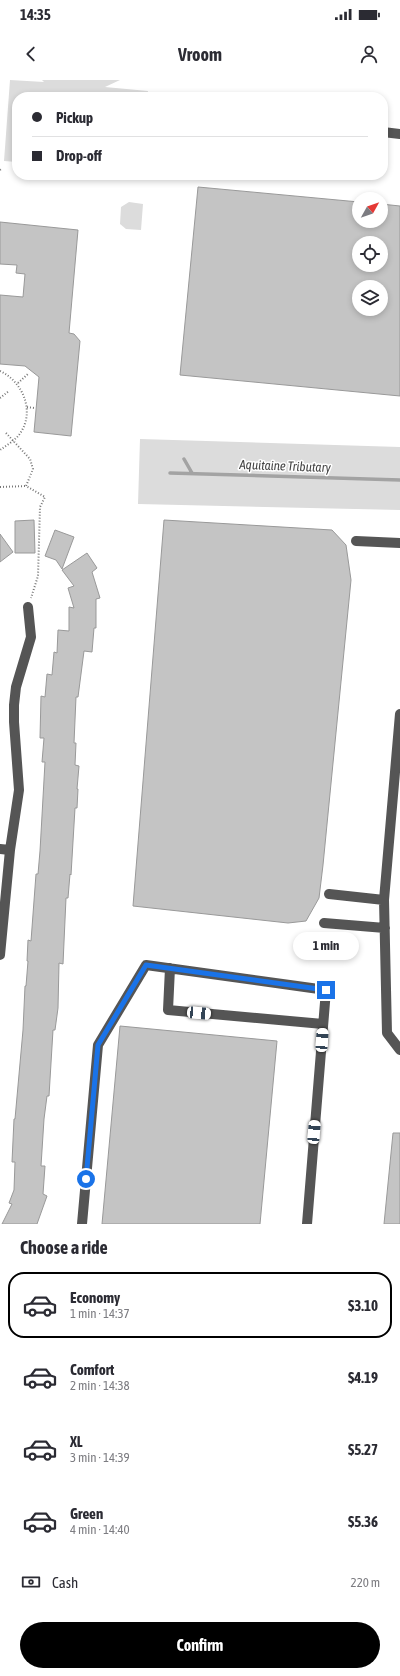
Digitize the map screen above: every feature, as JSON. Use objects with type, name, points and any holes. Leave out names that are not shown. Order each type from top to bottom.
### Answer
[{"type":"street","points":[[388,133],[400,134]]},
{"type":"street","points":[[356,541],[400,543]]},
{"type":"street","points":[[0,955],[5,849],[19,790],[14,705],[16,687],[30,637],[28,607]]},
{"type":"street","points":[[400,714],[384,900],[388,1033],[400,1050]]},
{"type":"street","points":[[329,894],[384,900]]},
{"type":"street","points":[[324,923],[385,928]]},
{"type":"street","points":[[82,1224],[98,1045],[146,965],[326,990],[306,1224]]},
{"type":"street","points":[[170,968],[168,1010],[323,1024]]},
{"type":"path","points":[[0,371],[7,374],[17,383],[27,407],[28,415],[26,424],[21,433],[0,450]]},
{"type":"path","points":[[17,383],[29,373]]},
{"type":"path","points":[[0,398],[9,391]]},
{"type":"path","points":[[27,407],[34,408]]},
{"type":"path","points":[[6,433],[30,459],[33,469],[26,486]]},
{"type":"path","points":[[0,487],[26,486],[45,497],[40,507],[38,576],[28,607]]},
{"type":"shaded area","points":[[10,80],[44,82],[42,80],[120,80],[105,87],[148,91],[12,92],[12,162],[4,161]]},
{"type":"shaded area","points":[[129,202],[143,204],[141,230],[126,229],[120,224],[121,207]]},
{"type":"shaded area","points":[[140,439],[400,447],[400,510],[138,504]]},
{"type":"building","points":[[198,187],[352,201],[352,228],[388,228],[388,205],[400,206],[400,396],[180,375]]},
{"type":"building","points":[[0,222],[78,230],[69,333],[74,334],[80,341],[71,436],[34,432],[39,377],[25,366],[0,364],[0,295],[23,297],[25,274],[16,273],[17,265],[0,264]]},
{"type":"building","points":[[34,520],[35,553],[15,553],[15,521]]},
{"type":"building","points":[[164,520],[332,530],[346,545],[351,580],[323,865],[319,898],[306,921],[288,923],[133,906]]},
{"type":"building","points":[[55,530],[74,537],[62,569],[56,560],[45,556]]},
{"type":"building","points":[[0,534],[13,552],[0,562]]},
{"type":"building","points":[[87,553],[97,568],[92,572],[100,598],[96,599],[96,628],[94,628],[92,652],[84,651],[78,697],[76,697],[74,743],[76,743],[75,765],[79,766],[77,808],[75,808],[71,875],[70,874],[68,898],[66,898],[63,964],[59,963],[58,1008],[55,1030],[53,1030],[49,1096],[47,1096],[44,1119],[41,1166],[45,1166],[43,1194],[47,1196],[37,1224],[2,1224],[12,1204],[9,1203],[14,1190],[15,1162],[12,1162],[14,1119],[23,1030],[28,940],[31,941],[36,874],[38,874],[40,851],[45,762],[42,762],[44,738],[40,738],[41,696],[45,697],[47,674],[52,675],[54,652],[57,653],[58,630],[69,631],[69,607],[74,608],[68,588],[74,586],[62,570]]},
{"type":"building","points":[[120,1026],[277,1041],[260,1224],[102,1224]]},
{"type":"building","points":[[393,1133],[400,1133],[400,1224],[384,1224]]},
{"type":"waterway","points":[[184,459],[192,473]]},
{"type":"waterway","name":"Aquitaine Tributary","points":[[170,473],[400,480]]},
{"type":"route","points":[[86,1179],[98,1045],[146,965],[326,990]]}]
